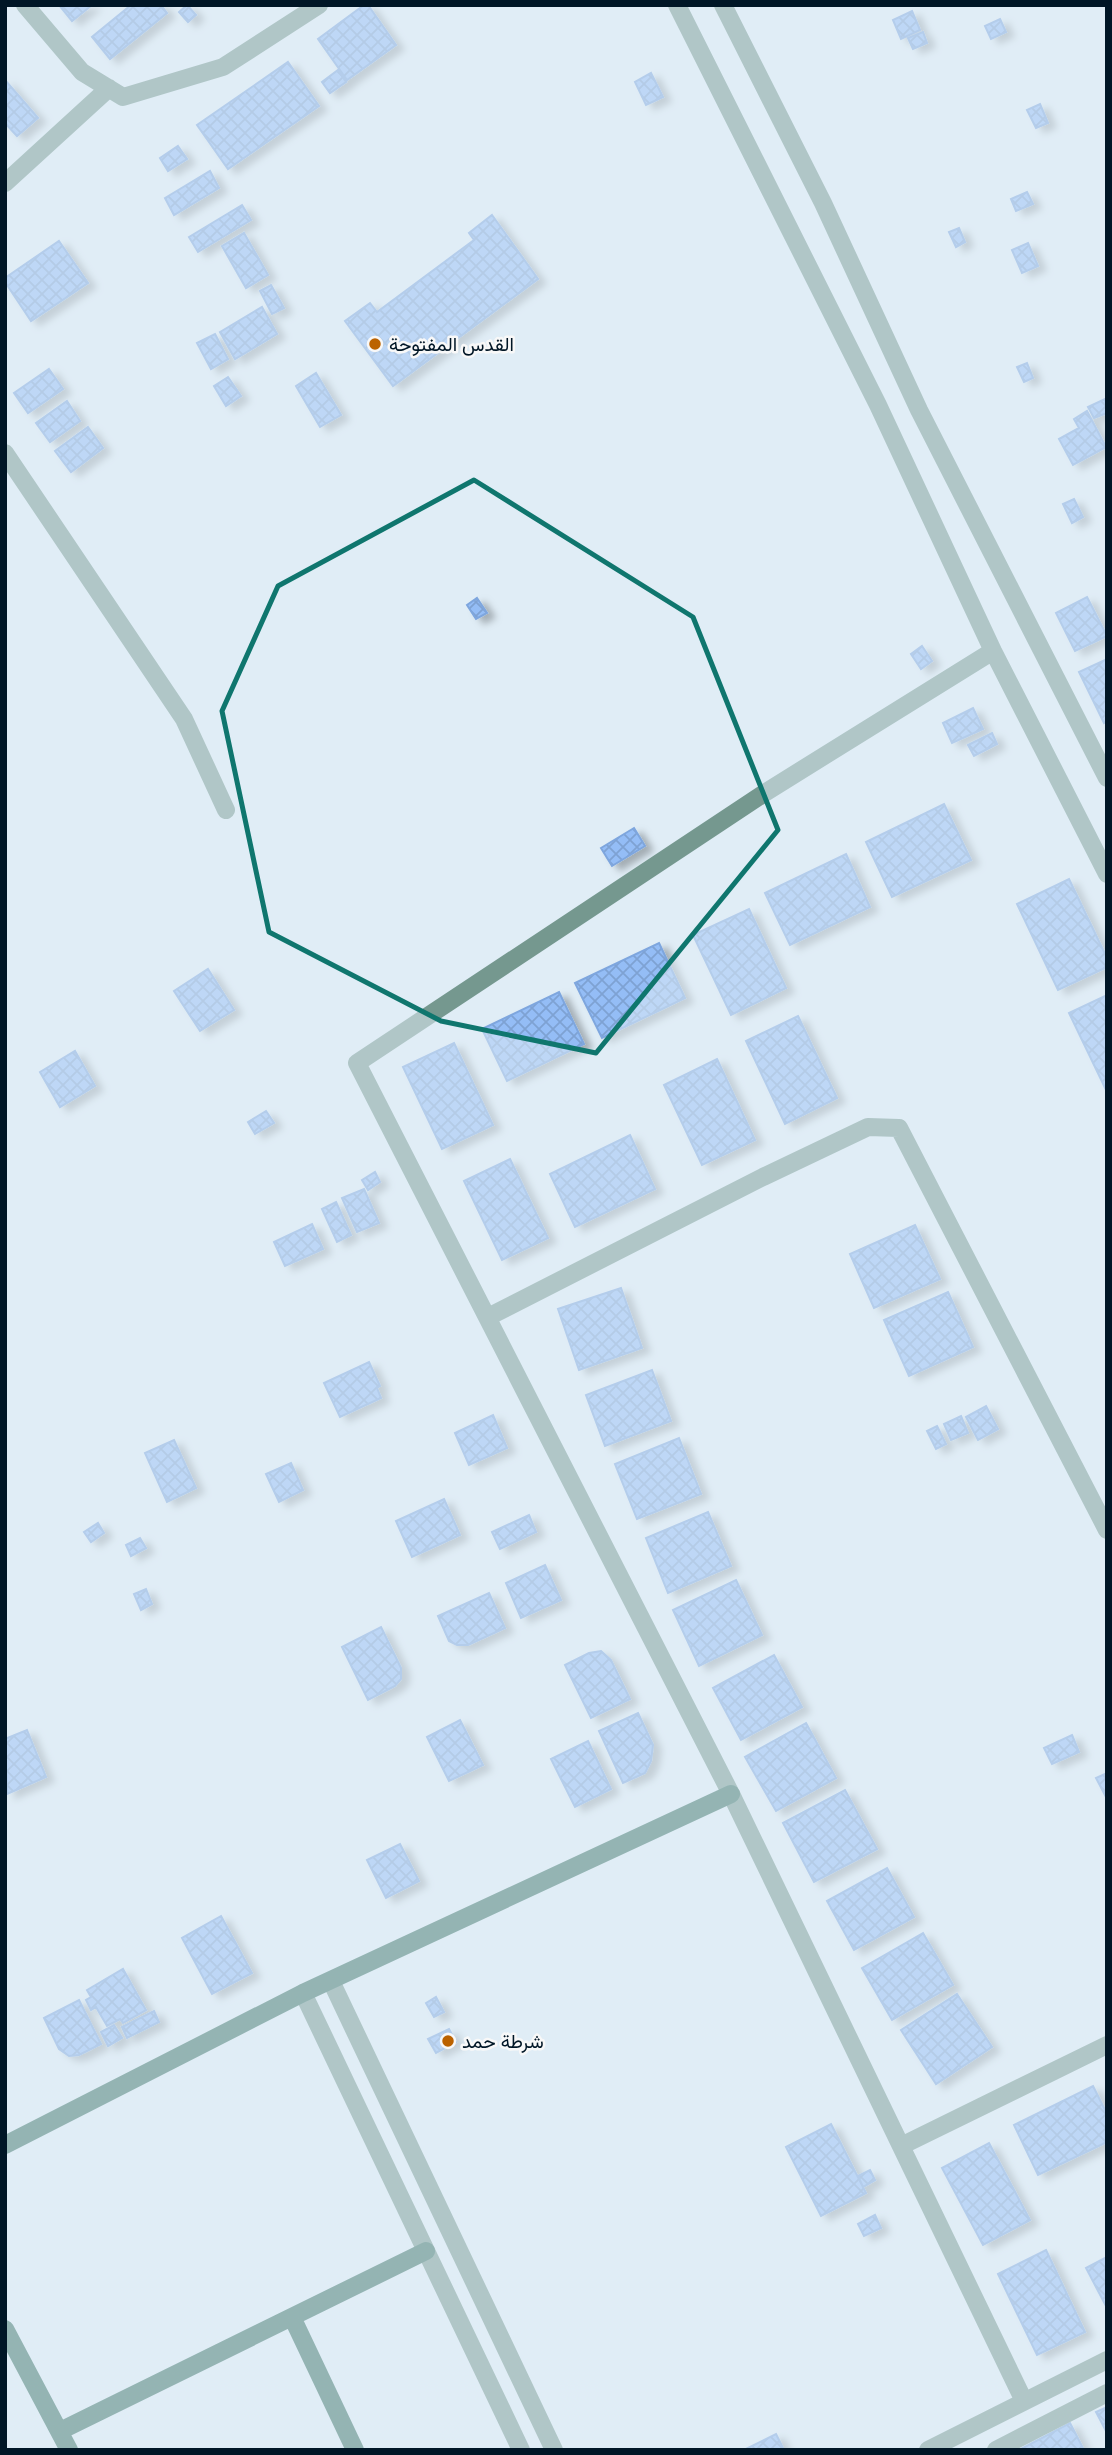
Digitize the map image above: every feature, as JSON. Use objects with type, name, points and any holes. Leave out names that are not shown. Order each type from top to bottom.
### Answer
[{"type":"street","points":[[25,5],[82,72],[123,97],[223,67],[319,5]]},
{"type":"street","points":[[677,5],[878,405],[993,651],[1107,874]]},
{"type":"street","points":[[723,5],[822,203],[919,410],[1107,778]]},
{"type":"street","points":[[5,183],[108,88]]},
{"type":"street","points":[[5,453],[184,719],[226,810]]},
{"type":"street","points":[[993,651],[766,792],[357,1063],[731,1794],[1024,2402]]},
{"type":"street","points":[[488,1317],[763,1177],[868,1127],[899,1128],[1106,1525]]},
{"type":"street","points":[[5,2146],[303,1993],[731,1794]]},
{"type":"street","points":[[331,1981],[554,2450]]},
{"type":"street","points":[[303,1993],[521,2450]]},
{"type":"street","points":[[901,2146],[1107,2045]]},
{"type":"street","points":[[60,2431],[426,2251]]},
{"type":"street","points":[[292,2317],[355,2450]]},
{"type":"street","points":[[5,2329],[69,2450]]},
{"type":"street","points":[[928,2450],[1107,2360]]},
{"type":"street","points":[[996,2450],[1107,2393]]},
{"type":"highlighted area","points":[[474,480],[693,617],[778,830],[596,1053],[441,1021],[269,932],[222,711],[278,586]]},
{"type":"building","points":[[59,5],[92,5],[72,21]]},
{"type":"building","points":[[131,5],[161,5],[167,13],[110,59],[92,37]]},
{"type":"building","points":[[187,5],[196,15],[188,22],[179,12]]},
{"type":"building","points":[[364,5],[368,5],[396,45],[347,80],[318,39]]},
{"type":"building","points":[[912,11],[920,30],[901,39],[893,20]]},
{"type":"building","points":[[1000,19],[1006,32],[991,39],[985,26]]},
{"type":"building","points":[[923,32],[927,43],[913,49],[908,38]]},
{"type":"building","points":[[288,62],[319,106],[228,169],[197,125]]},
{"type":"building","points":[[338,70],[346,82],[330,93],[322,82]]},
{"type":"building","points":[[651,73],[663,97],[646,105],[635,82]]},
{"type":"building","points":[[5,80],[38,118],[17,136],[5,123]]},
{"type":"building","points":[[1040,104],[1048,123],[1036,128],[1027,110]]},
{"type":"building","points":[[178,146],[187,159],[168,171],[160,158]]},
{"type":"building","points":[[210,171],[219,188],[174,215],[165,198]]},
{"type":"building","points":[[1027,192],[1033,204],[1016,211],[1011,199]]},
{"type":"building","points":[[242,205],[251,220],[198,252],[189,237]]},
{"type":"building","points":[[492,215],[538,279],[393,386],[345,321],[370,303],[377,312],[474,240],[469,233]]},
{"type":"building","points":[[959,228],[965,242],[956,247],[949,232]]},
{"type":"building","points":[[244,233],[268,275],[246,288],[222,246]]},
{"type":"building","points":[[59,241],[88,283],[31,321],[5,278]]},
{"type":"building","points":[[1028,243],[1038,266],[1022,273],[1012,250]]},
{"type":"building","points":[[271,285],[284,308],[272,314],[260,291]]},
{"type":"building","points":[[262,307],[277,334],[235,359],[220,332]]},
{"type":"building","points":[[215,334],[228,359],[211,369],[197,343]]},
{"type":"building","points":[[1027,363],[1033,378],[1024,382],[1017,367]]},
{"type":"building","points":[[49,369],[63,389],[28,413],[14,393]]},
{"type":"building","points":[[316,373],[341,415],[320,427],[296,386]]},
{"type":"building","points":[[228,377],[241,396],[226,406],[214,386]]},
{"type":"building","points":[[1105,399],[1107,413],[1094,418],[1088,407]]},
{"type":"building","points":[[67,401],[80,421],[50,442],[36,423]]},
{"type":"building","points":[[1087,411],[1106,447],[1073,465],[1059,439],[1079,428],[1074,419]]},
{"type":"building","points":[[88,427],[103,448],[71,472],[55,451]]},
{"type":"building","points":[[1074,499],[1083,517],[1072,523],[1063,504]]},
{"type":"building","points":[[1087,597],[1107,636],[1075,651],[1056,613]]},
{"type":"building","points":[[477,598],[487,613],[476,619],[467,605]]},
{"type":"building","points":[[922,646],[932,661],[921,669],[911,654]]},
{"type":"building","points":[[1107,659],[1107,721],[1104,723],[1079,672]]},
{"type":"building","points":[[973,708],[983,729],[952,743],[943,723]]},
{"type":"building","points":[[992,733],[997,744],[974,756],[968,745]]},
{"type":"building","points":[[944,804],[971,860],[892,897],[866,842]]},
{"type":"building","points":[[634,828],[645,846],[612,866],[601,848]]},
{"type":"building","points":[[846,854],[870,907],[790,945],[765,893]]},
{"type":"building","points":[[1069,879],[1107,958],[1107,967],[1058,990],[1017,904]]},
{"type":"building","points":[[749,909],[786,988],[731,1015],[693,935]]},
{"type":"building","points":[[659,943],[685,998],[602,1038],[575,983]]},
{"type":"building","points":[[208,969],[234,1010],[200,1031],[174,991]]},
{"type":"building","points":[[559,992],[584,1044],[507,1081],[482,1029]]},
{"type":"building","points":[[1107,995],[1107,1092],[1069,1013]]},
{"type":"building","points":[[798,1016],[837,1098],[785,1124],[746,1041]]},
{"type":"building","points":[[454,1043],[493,1125],[442,1149],[403,1067]]},
{"type":"building","points":[[75,1051],[95,1086],[60,1107],[40,1072]]},
{"type":"building","points":[[717,1059],[755,1140],[702,1165],[664,1085]]},
{"type":"building","points":[[266,1111],[274,1123],[255,1134],[248,1122]]},
{"type":"building","points":[[630,1135],[655,1189],[575,1227],[550,1174]]},
{"type":"building","points":[[510,1159],[548,1238],[502,1260],[464,1181]]},
{"type":"building","points":[[375,1172],[380,1182],[368,1190],[362,1180]]},
{"type":"building","points":[[364,1189],[379,1223],[357,1232],[342,1198]]},
{"type":"building","points":[[336,1202],[351,1235],[337,1242],[322,1209]]},
{"type":"building","points":[[312,1224],[323,1249],[285,1266],[274,1242]]},
{"type":"building","points":[[915,1225],[940,1279],[874,1308],[850,1254]]},
{"type":"building","points":[[621,1288],[642,1348],[579,1370],[558,1309]]},
{"type":"building","points":[[948,1292],[973,1347],[909,1376],[884,1320]]},
{"type":"building","points":[[369,1362],[380,1386],[377,1388],[381,1398],[340,1417],[324,1383]]},
{"type":"building","points":[[652,1370],[671,1421],[605,1446],[586,1395]]},
{"type":"building","points":[[986,1406],[998,1429],[978,1440],[966,1417]]},
{"type":"building","points":[[493,1415],[507,1448],[469,1465],[455,1433]]},
{"type":"building","points":[[961,1416],[968,1433],[951,1440],[944,1424]]},
{"type":"building","points":[[937,1426],[946,1444],[936,1449],[927,1431]]},
{"type":"building","points":[[679,1438],[701,1494],[637,1519],[615,1464]]},
{"type":"building","points":[[174,1440],[196,1488],[167,1502],[145,1453]]},
{"type":"building","points":[[291,1463],[303,1490],[279,1502],[266,1474]]},
{"type":"building","points":[[444,1499],[460,1535],[412,1557],[396,1521]]},
{"type":"building","points":[[708,1512],[731,1566],[668,1593],[646,1538]]},
{"type":"building","points":[[529,1515],[536,1532],[500,1549],[492,1532]]},
{"type":"building","points":[[98,1523],[104,1533],[91,1542],[84,1532]]},
{"type":"building","points":[[140,1538],[146,1548],[131,1556],[126,1545]]},
{"type":"building","points":[[545,1565],[561,1600],[521,1618],[506,1583]]},
{"type":"building","points":[[736,1580],[762,1635],[699,1666],[673,1610]]},
{"type":"building","points":[[146,1589],[152,1604],[141,1610],[134,1594]]},
{"type":"building","points":[[489,1593],[505,1628],[468,1645],[457,1645],[449,1641],[438,1616]]},
{"type":"building","points":[[381,1627],[401,1668],[401,1679],[395,1686],[368,1700],[342,1647]]},
{"type":"building","points":[[601,1651],[611,1660],[630,1699],[591,1718],[565,1665],[589,1653]]},
{"type":"building","points":[[774,1655],[802,1707],[741,1740],[713,1688]]},
{"type":"building","points":[[638,1713],[653,1745],[651,1761],[645,1773],[623,1783],[599,1731]]},
{"type":"building","points":[[460,1720],[483,1765],[449,1781],[427,1737]]},
{"type":"building","points":[[806,1723],[836,1778],[776,1811],[745,1757]]},
{"type":"building","points":[[27,1730],[46,1777],[7,1794],[5,1739]]},
{"type":"building","points":[[1072,1735],[1079,1752],[1052,1764],[1044,1748]]},
{"type":"building","points":[[588,1741],[611,1789],[575,1807],[551,1759]]},
{"type":"building","points":[[1107,1773],[1107,1799],[1096,1778]]},
{"type":"building","points":[[845,1790],[877,1849],[814,1882],[783,1823]]},
{"type":"building","points":[[400,1844],[419,1881],[386,1898],[367,1860]]},
{"type":"building","points":[[887,1868],[914,1917],[854,1950],[827,1901]]},
{"type":"building","points":[[221,1916],[252,1973],[212,1994],[182,1938]]},
{"type":"building","points":[[923,1933],[953,1985],[892,2020],[862,1968]]},
{"type":"building","points":[[123,1969],[146,2010],[123,2023],[120,2019],[107,2026],[96,2007],[91,2010],[86,2000],[91,1997],[87,1990]]},
{"type":"building","points":[[957,1994],[992,2047],[936,2084],[901,2030]]},
{"type":"building","points":[[436,1997],[444,2012],[434,2017],[426,2003]]},
{"type":"building","points":[[79,2000],[101,2044],[79,2055],[69,2056],[59,2049],[44,2018]]},
{"type":"building","points":[[154,2011],[159,2022],[127,2038],[122,2027]]},
{"type":"building","points":[[114,2025],[122,2038],[108,2046],[101,2032]]},
{"type":"building","points":[[449,2029],[456,2042],[436,2053],[428,2039]]},
{"type":"building","points":[[1093,2086],[1107,2114],[1107,2142],[1038,2175],[1014,2125]]},
{"type":"building","points":[[831,2124],[866,2193],[821,2216],[786,2147]]},
{"type":"building","points":[[989,2143],[1030,2220],[983,2245],[942,2168]]},
{"type":"building","points":[[870,2170],[875,2180],[863,2187],[858,2176]]},
{"type":"building","points":[[875,2215],[881,2228],[864,2236],[858,2224]]},
{"type":"building","points":[[1046,2250],[1085,2332],[1037,2355],[998,2274]]},
{"type":"building","points":[[1107,2257],[1107,2308],[1086,2268]]},
{"type":"building","points":[[1107,2407],[1107,2433],[1096,2412]]},
{"type":"building","points":[[1070,2423],[1084,2450],[1019,2450]]},
{"type":"building","points":[[776,2434],[784,2450],[744,2450]]},
{"type":"place","name":"القدس المفتوحة","points":[[375,344]]},
{"type":"place","name":"شرطة حمد","points":[[448,2041]]}]
